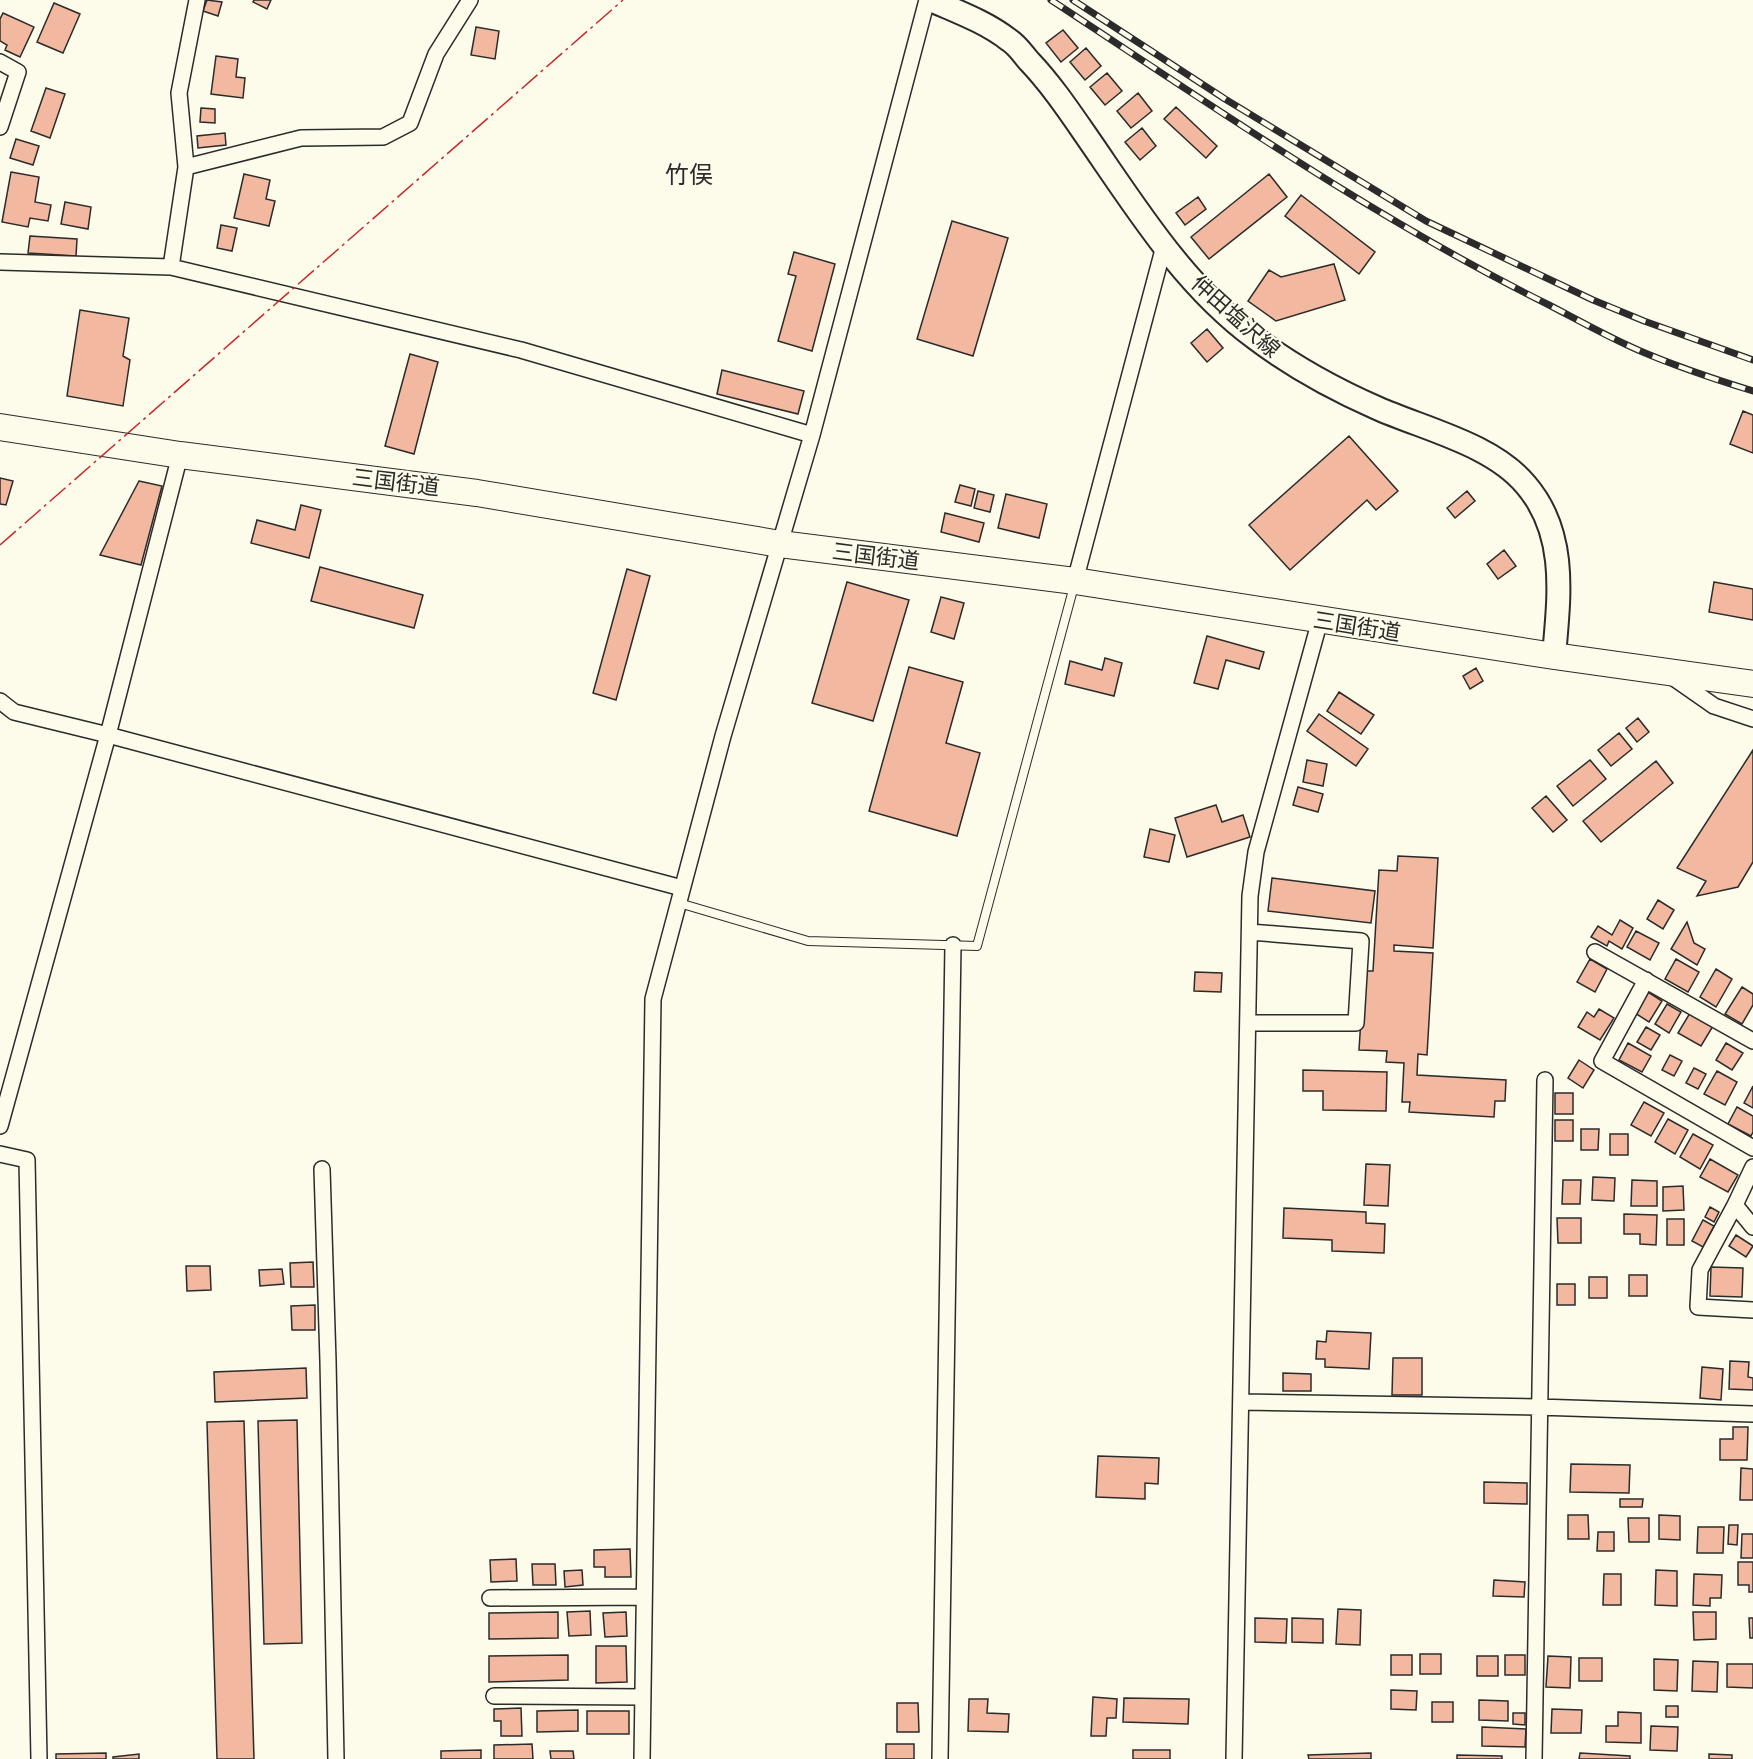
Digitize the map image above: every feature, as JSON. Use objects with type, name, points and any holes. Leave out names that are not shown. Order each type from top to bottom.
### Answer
[{"type":"highway","name":"三国街道","points":[[0,427],[180,455],[477,493],[780,544],[1075,581],[1554,656],[1753,684]]},
{"type":"main road","name":"仲田塩沢線","points":[[929,0],[984,23],[1011,41],[1050,83],[1164,246],[1207,295],[1253,336],[1294,365],[1377,408],[1478,449],[1504,465],[1526,484],[1546,516],[1553,533],[1558,559],[1560,589],[1554,656]]},
{"type":"street","points":[[171,267],[186,167],[178,93],[197,0]]},
{"type":"street","points":[[186,167],[300,138],[383,137],[410,123],[436,54],[470,0]]},
{"type":"street","points":[[642,1759],[653,999],[723,736],[812,435],[929,0]]},
{"type":"street","points":[[0,62],[18,72],[0,127]]},
{"type":"street","points":[[1075,581],[1164,246]]},
{"type":"street","points":[[0,262],[171,267],[521,350],[812,435]]},
{"type":"street","points":[[0,1126],[108,735],[180,455]]},
{"type":"street","points":[[1234,1759],[1250,896],[1256,852],[1320,620]]},
{"type":"street","points":[[1664,671],[1714,706],[1753,719]]},
{"type":"street","points":[[0,701],[14,711],[682,888]]},
{"type":"street","points":[[1248,1023],[1356,1023],[1360,941],[1250,932]]},
{"type":"street","points":[[940,1759],[953,945]]},
{"type":"street","points":[[1595,952],[1753,1041]]},
{"type":"street","points":[[1646,981],[1602,1061],[1753,1148]]},
{"type":"street","points":[[1534,1759],[1545,1080]]},
{"type":"street","points":[[0,1154],[27,1160],[39,1759]]},
{"type":"street","points":[[1753,1167],[1700,1270],[1698,1307],[1753,1310]]},
{"type":"street","points":[[321,1168],[328,1361],[336,1759]]},
{"type":"street","points":[[1735,1205],[1753,1227]]},
{"type":"street","points":[[1242,1402],[1538,1407],[1753,1414]]},
{"type":"street","points":[[490,1598],[644,1597]]},
{"type":"street","points":[[494,1696],[643,1696]]},
{"type":"lane","points":[[679,903],[808,941],[977,946],[1075,581]]},
{"type":"building","points":[[207,0],[222,2],[218,16],[203,11]]},
{"type":"building","points":[[254,0],[271,0],[267,9],[253,2]]},
{"type":"building","points":[[54,3],[80,14],[63,53],[37,42]]},
{"type":"building","points":[[3,13],[34,27],[20,57],[5,50],[7,45],[0,41],[0,19]]},
{"type":"building","points":[[476,27],[499,31],[495,59],[471,55]]},
{"type":"building","points":[[1063,30],[1078,48],[1061,62],[1046,43]]},
{"type":"building","points":[[1086,48],[1101,66],[1085,80],[1070,62]]},
{"type":"building","points":[[216,56],[238,59],[236,77],[245,78],[243,98],[211,94]]},
{"type":"building","points":[[1107,73],[1122,91],[1105,105],[1090,87]]},
{"type":"building","points":[[46,88],[65,94],[50,138],[31,131]]},
{"type":"building","points":[[1138,93],[1152,111],[1131,128],[1117,111]]},
{"type":"building","points":[[1176,107],[1217,146],[1206,158],[1164,119]]},
{"type":"building","points":[[201,108],[215,109],[215,123],[200,122]]},
{"type":"building","points":[[1142,128],[1156,146],[1140,160],[1125,142]]},
{"type":"building","points":[[225,133],[226,145],[198,148],[197,136]]},
{"type":"building","points":[[16,139],[39,146],[33,165],[10,158]]},
{"type":"building","points":[[11,172],[39,177],[35,202],[51,205],[48,221],[30,218],[28,227],[2,222]]},
{"type":"building","points":[[244,174],[270,180],[266,199],[275,201],[269,226],[234,218]]},
{"type":"building","points":[[1269,174],[1287,197],[1209,259],[1191,237]]},
{"type":"building","points":[[1301,195],[1375,252],[1359,274],[1285,216]]},
{"type":"building","points":[[1198,197],[1206,209],[1185,225],[1176,213]]},
{"type":"building","points":[[65,202],[91,207],[88,229],[61,224]]},
{"type":"building","points":[[952,221],[1008,238],[973,356],[917,339]]},
{"type":"building","points":[[221,225],[237,228],[232,251],[217,248]]},
{"type":"building","points":[[30,236],[77,239],[76,256],[28,253]]},
{"type":"building","points":[[794,252],[835,264],[812,351],[778,341],[796,276],[788,274]]},
{"type":"building","points":[[1334,264],[1345,300],[1276,321],[1248,301],[1269,270],[1281,277]]},
{"type":"building","points":[[80,310],[129,318],[123,356],[130,360],[123,406],[67,396]]},
{"type":"building","points":[[1207,329],[1223,348],[1207,362],[1191,343]]},
{"type":"building","points":[[410,354],[438,362],[414,454],[385,446]]},
{"type":"building","points":[[722,370],[804,391],[798,414],[717,394]]},
{"type":"building","points":[[1743,411],[1753,415],[1753,453],[1730,444]]},
{"type":"building","points":[[1349,436],[1398,491],[1376,510],[1367,500],[1290,570],[1249,525]]},
{"type":"building","points":[[0,478],[13,481],[6,505],[0,504]]},
{"type":"building","points":[[139,481],[162,486],[141,565],[100,555]]},
{"type":"building","points":[[960,485],[975,489],[971,506],[955,502]]},
{"type":"building","points":[[978,491],[994,495],[990,512],[974,508]]},
{"type":"building","points":[[1467,491],[1475,501],[1455,518],[1447,508]]},
{"type":"building","points":[[1006,494],[1047,504],[1039,538],[998,528]]},
{"type":"building","points":[[301,505],[321,510],[309,558],[251,543],[257,520],[295,530]]},
{"type":"building","points":[[945,513],[984,523],[979,542],[941,532]]},
{"type":"building","points":[[1504,550],[1516,566],[1498,579],[1487,564]]},
{"type":"building","points":[[320,567],[423,595],[414,628],[311,601]]},
{"type":"building","points":[[627,569],[650,576],[616,700],[593,693]]},
{"type":"building","points":[[847,582],[909,600],[873,721],[812,703]]},
{"type":"building","points":[[1714,582],[1753,589],[1753,620],[1709,612]]},
{"type":"building","points":[[941,597],[964,603],[954,639],[931,632]]},
{"type":"building","points":[[1207,636],[1264,652],[1259,669],[1226,660],[1218,689],[1194,683]]},
{"type":"building","points":[[1105,658],[1122,663],[1114,696],[1065,684],[1070,661],[1102,670]]},
{"type":"building","points":[[909,667],[963,682],[946,743],[980,753],[957,836],[869,811]]},
{"type":"building","points":[[1476,668],[1483,681],[1470,689],[1463,676]]},
{"type":"building","points":[[1339,692],[1374,715],[1361,734],[1327,711]]},
{"type":"building","points":[[1319,714],[1368,749],[1356,766],[1307,731]]},
{"type":"building","points":[[1638,718],[1649,732],[1637,742],[1626,728]]},
{"type":"building","points":[[1619,733],[1632,749],[1611,766],[1598,750]]},
{"type":"building","points":[[1753,750],[1753,862],[1738,887],[1697,896],[1706,881],[1677,868]]},
{"type":"building","points":[[1307,760],[1327,764],[1323,786],[1303,782]]},
{"type":"building","points":[[1590,760],[1606,779],[1573,806],[1557,786]]},
{"type":"building","points":[[1656,761],[1673,783],[1601,842],[1583,821]]},
{"type":"building","points":[[1298,787],[1323,794],[1318,812],[1293,805]]},
{"type":"building","points":[[1546,796],[1567,820],[1553,832],[1532,808]]},
{"type":"building","points":[[1216,805],[1222,822],[1243,815],[1250,837],[1187,857],[1175,818]]},
{"type":"building","points":[[1150,829],[1175,835],[1169,862],[1144,857]]},
{"type":"building","points":[[1398,856],[1438,858],[1433,948],[1394,945],[1394,951],[1433,953],[1427,1055],[1418,1054],[1417,1075],[1506,1080],[1505,1101],[1495,1101],[1494,1117],[1409,1112],[1410,1102],[1402,1102],[1404,1063],[1386,1062],[1387,1051],[1359,1050],[1364,971],[1373,971],[1379,870],[1397,871]]},
{"type":"building","points":[[1272,878],[1375,891],[1371,923],[1268,911]]},
{"type":"building","points":[[1658,900],[1674,910],[1663,929],[1647,919]]},
{"type":"building","points":[[1620,920],[1633,928],[1622,949],[1609,941],[1607,946],[1591,937],[1598,926],[1612,935]]},
{"type":"building","points":[[1687,922],[1694,943],[1705,949],[1697,965],[1671,949]]},
{"type":"building","points":[[1636,931],[1659,943],[1650,960],[1627,947]]},
{"type":"building","points":[[1590,959],[1607,969],[1595,992],[1577,982]]},
{"type":"building","points":[[1676,959],[1699,972],[1688,992],[1665,979]]},
{"type":"building","points":[[1716,969],[1732,979],[1716,1007],[1700,997]]},
{"type":"building","points":[[1195,972],[1222,973],[1221,992],[1194,991]]},
{"type":"building","points":[[1742,987],[1753,994],[1753,1005],[1742,1024],[1725,1014]]},
{"type":"building","points":[[1648,992],[1662,1001],[1649,1022],[1635,1013]]},
{"type":"building","points":[[1667,1004],[1681,1012],[1669,1033],[1655,1024]]},
{"type":"building","points":[[1599,1009],[1614,1018],[1600,1040],[1578,1027],[1587,1012],[1594,1017]]},
{"type":"building","points":[[1690,1013],[1713,1026],[1701,1046],[1678,1033]]},
{"type":"building","points":[[1646,1027],[1660,1035],[1651,1050],[1637,1042]]},
{"type":"building","points":[[1628,1043],[1651,1056],[1642,1072],[1619,1060]]},
{"type":"building","points":[[1726,1043],[1743,1053],[1732,1070],[1716,1060]]},
{"type":"building","points":[[1670,1055],[1682,1061],[1674,1076],[1662,1070]]},
{"type":"building","points":[[1579,1060],[1594,1070],[1583,1088],[1568,1078]]},
{"type":"building","points":[[1694,1068],[1706,1074],[1698,1089],[1686,1083]]},
{"type":"building","points":[[1303,1070],[1387,1072],[1386,1111],[1323,1110],[1323,1091],[1303,1091]]},
{"type":"building","points":[[1717,1071],[1737,1082],[1725,1105],[1704,1094]]},
{"type":"building","points":[[1753,1086],[1753,1108],[1744,1103]]},
{"type":"building","points":[[1555,1093],[1573,1093],[1573,1114],[1555,1114]]},
{"type":"building","points":[[1644,1102],[1664,1113],[1651,1136],[1631,1125]]},
{"type":"building","points":[[1737,1107],[1753,1116],[1751,1136],[1728,1124]]},
{"type":"building","points":[[1668,1119],[1688,1130],[1675,1154],[1655,1142]]},
{"type":"building","points":[[1555,1120],[1573,1120],[1573,1141],[1555,1141]]},
{"type":"building","points":[[1581,1129],[1599,1129],[1598,1150],[1581,1150]]},
{"type":"building","points":[[1610,1134],[1628,1134],[1628,1155],[1610,1155]]},
{"type":"building","points":[[1693,1134],[1713,1145],[1700,1169],[1680,1157]]},
{"type":"building","points":[[1710,1159],[1738,1175],[1728,1192],[1700,1177]]},
{"type":"building","points":[[1366,1164],[1390,1165],[1388,1206],[1364,1205]]},
{"type":"building","points":[[1593,1177],[1615,1178],[1614,1201],[1592,1200]]},
{"type":"building","points":[[1563,1180],[1581,1180],[1580,1204],[1562,1204]]},
{"type":"building","points":[[1632,1180],[1657,1181],[1657,1206],[1631,1206]]},
{"type":"building","points":[[1683,1186],[1684,1210],[1663,1211],[1663,1187]]},
{"type":"building","points":[[1710,1207],[1719,1212],[1714,1222],[1705,1217]]},
{"type":"building","points":[[1284,1208],[1366,1212],[1366,1223],[1385,1224],[1384,1253],[1332,1251],[1332,1240],[1283,1238]]},
{"type":"building","points":[[1624,1214],[1657,1215],[1656,1245],[1640,1244],[1640,1234],[1624,1234]]},
{"type":"building","points":[[1557,1218],[1581,1218],[1581,1243],[1558,1243]]},
{"type":"building","points":[[1667,1219],[1684,1219],[1684,1245],[1667,1245]]},
{"type":"building","points":[[1703,1220],[1714,1226],[1703,1247],[1692,1241]]},
{"type":"building","points":[[1736,1235],[1753,1246],[1746,1257],[1729,1246]]},
{"type":"building","points":[[313,1262],[314,1287],[291,1287],[290,1263]]},
{"type":"building","points":[[186,1266],[210,1266],[211,1290],[187,1291]]},
{"type":"building","points":[[1711,1267],[1743,1268],[1742,1297],[1710,1296]]},
{"type":"building","points":[[282,1269],[284,1284],[260,1286],[259,1270]]},
{"type":"building","points":[[1629,1275],[1647,1275],[1647,1296],[1629,1296]]},
{"type":"building","points":[[1589,1277],[1607,1277],[1607,1298],[1589,1298]]},
{"type":"building","points":[[1557,1284],[1575,1284],[1575,1305],[1557,1305]]},
{"type":"building","points":[[315,1305],[315,1330],[292,1330],[291,1306]]},
{"type":"building","points":[[1327,1331],[1371,1333],[1369,1369],[1325,1367],[1325,1359],[1316,1359],[1317,1341],[1326,1342]]},
{"type":"building","points":[[1393,1358],[1422,1358],[1422,1395],[1392,1395]]},
{"type":"building","points":[[1730,1361],[1749,1362],[1748,1377],[1753,1378],[1753,1390],[1729,1389]]},
{"type":"building","points":[[1702,1367],[1723,1369],[1721,1400],[1700,1398]]},
{"type":"building","points":[[306,1368],[307,1398],[215,1402],[214,1372]]},
{"type":"building","points":[[1283,1373],[1311,1374],[1311,1391],[1283,1391]]},
{"type":"building","points":[[297,1420],[302,1643],[264,1644],[258,1421]]},
{"type":"building","points":[[244,1421],[254,1759],[217,1759],[207,1422]]},
{"type":"building","points":[[1733,1427],[1748,1427],[1747,1460],[1720,1460],[1720,1439],[1733,1439]]},
{"type":"building","points":[[1098,1456],[1159,1458],[1158,1484],[1145,1483],[1145,1499],[1096,1497]]},
{"type":"building","points":[[1571,1464],[1630,1465],[1629,1493],[1570,1492]]},
{"type":"building","points":[[1741,1468],[1753,1469],[1753,1500],[1740,1500]]},
{"type":"building","points":[[1484,1482],[1527,1483],[1527,1504],[1484,1503]]},
{"type":"building","points":[[1620,1499],[1643,1499],[1642,1507],[1620,1507]]},
{"type":"building","points":[[1568,1515],[1588,1515],[1589,1539],[1568,1539]]},
{"type":"building","points":[[1659,1515],[1680,1516],[1680,1540],[1659,1539]]},
{"type":"building","points":[[1628,1518],[1649,1518],[1649,1542],[1629,1542]]},
{"type":"building","points":[[1729,1525],[1738,1525],[1737,1545],[1728,1544]]},
{"type":"building","points":[[1698,1527],[1724,1527],[1723,1553],[1697,1553]]},
{"type":"building","points":[[1598,1532],[1614,1532],[1614,1551],[1597,1551]]},
{"type":"building","points":[[1742,1534],[1753,1534],[1753,1558],[1741,1558]]},
{"type":"building","points":[[630,1549],[631,1577],[605,1577],[605,1567],[594,1567],[594,1550]]},
{"type":"building","points":[[516,1559],[517,1581],[491,1582],[490,1560]]},
{"type":"building","points":[[1738,1562],[1753,1562],[1753,1592],[1749,1592],[1749,1585],[1738,1585]]},
{"type":"building","points":[[532,1564],[555,1564],[556,1585],[533,1585]]},
{"type":"building","points":[[582,1570],[583,1585],[565,1587],[564,1571]]},
{"type":"building","points":[[1656,1570],[1677,1571],[1677,1606],[1655,1605]]},
{"type":"building","points":[[1604,1574],[1621,1574],[1621,1605],[1603,1605]]},
{"type":"building","points":[[1694,1574],[1722,1575],[1721,1598],[1710,1598],[1710,1606],[1693,1605]]},
{"type":"building","points":[[1494,1580],[1525,1582],[1524,1597],[1493,1596]]},
{"type":"building","points":[[1338,1609],[1361,1610],[1360,1645],[1336,1644]]},
{"type":"building","points":[[590,1611],[591,1635],[569,1636],[567,1612]]},
{"type":"building","points":[[558,1612],[558,1638],[489,1639],[489,1613]]},
{"type":"building","points":[[626,1612],[627,1636],[605,1637],[603,1613]]},
{"type":"building","points":[[1693,1612],[1716,1612],[1716,1639],[1694,1640]]},
{"type":"building","points":[[1255,1618],[1287,1619],[1286,1643],[1255,1642]]},
{"type":"building","points":[[1292,1618],[1323,1619],[1323,1643],[1292,1642]]},
{"type":"building","points":[[1749,1618],[1753,1618],[1753,1638],[1750,1638]]},
{"type":"building","points":[[596,1646],[626,1646],[627,1682],[596,1683]]},
{"type":"building","points":[[1420,1654],[1441,1654],[1441,1674],[1420,1674]]},
{"type":"building","points":[[568,1655],[568,1680],[489,1682],[489,1656]]},
{"type":"building","points":[[1391,1655],[1412,1655],[1412,1675],[1391,1675]]},
{"type":"building","points":[[1505,1655],[1525,1655],[1525,1675],[1505,1675]]},
{"type":"building","points":[[1477,1656],[1498,1656],[1498,1676],[1477,1676]]},
{"type":"building","points":[[1548,1656],[1571,1657],[1570,1688],[1546,1687]]},
{"type":"building","points":[[1579,1658],[1602,1658],[1602,1681],[1579,1681]]},
{"type":"building","points":[[1654,1659],[1678,1660],[1677,1691],[1654,1690]]},
{"type":"building","points":[[1693,1661],[1718,1662],[1717,1692],[1692,1691]]},
{"type":"building","points":[[1727,1664],[1753,1664],[1753,1688],[1727,1687]]},
{"type":"building","points":[[1391,1690],[1417,1691],[1416,1710],[1391,1709]]},
{"type":"building","points":[[1093,1697],[1117,1699],[1116,1718],[1107,1718],[1106,1736],[1091,1736]]},
{"type":"building","points":[[1124,1698],[1189,1699],[1188,1724],[1123,1722]]},
{"type":"building","points":[[969,1699],[988,1699],[987,1713],[1009,1714],[1008,1732],[968,1731]]},
{"type":"building","points":[[1479,1700],[1508,1701],[1508,1721],[1479,1720]]},
{"type":"building","points":[[1432,1702],[1453,1702],[1453,1722],[1432,1722]]},
{"type":"building","points":[[897,1703],[918,1703],[919,1732],[897,1732]]},
{"type":"building","points":[[1666,1706],[1678,1706],[1678,1717],[1666,1717]]},
{"type":"building","points":[[521,1708],[522,1736],[501,1736],[501,1721],[494,1721],[494,1709]]},
{"type":"building","points":[[1552,1709],[1582,1710],[1581,1733],[1551,1733]]},
{"type":"building","points":[[578,1710],[578,1731],[537,1732],[537,1711]]},
{"type":"building","points":[[587,1711],[629,1711],[629,1734],[587,1734]]},
{"type":"building","points":[[1618,1712],[1641,1713],[1641,1743],[1606,1742],[1606,1726],[1618,1726]]},
{"type":"building","points":[[1513,1713],[1525,1713],[1525,1725],[1513,1724]]},
{"type":"building","points":[[1651,1726],[1678,1727],[1677,1751],[1650,1750]]},
{"type":"building","points":[[1482,1727],[1526,1729],[1525,1747],[1482,1746]]},
{"type":"building","points":[[532,1744],[533,1759],[494,1759],[494,1745]]},
{"type":"building","points":[[886,1744],[914,1744],[914,1759],[886,1759]]},
{"type":"building","points":[[481,1750],[481,1759],[441,1759],[441,1751]]},
{"type":"building","points":[[1133,1750],[1170,1750],[1170,1759],[1133,1759]]},
{"type":"building","points":[[550,1751],[573,1751],[574,1759],[551,1759]]},
{"type":"building","points":[[106,1753],[106,1759],[56,1759],[56,1754]]},
{"type":"building","points":[[1371,1753],[1371,1759],[1309,1759],[1308,1755]]},
{"type":"building","points":[[1580,1753],[1630,1756],[1630,1759],[1579,1759]]},
{"type":"building","points":[[139,1754],[139,1759],[113,1759],[113,1757]]},
{"type":"building","points":[[1709,1754],[1732,1755],[1732,1759],[1709,1759]]},
{"type":"building","points":[[1457,1755],[1502,1756],[1502,1759],[1457,1759]]},
{"type":"railway","points":[[1051,0],[1234,121],[1420,236],[1638,350],[1753,391]]},
{"type":"railway","points":[[1073,0],[1225,99],[1426,221],[1593,300],[1753,360]]},
{"type":"power","points":[[0,545],[623,0]]},
{"type":"district","name":"竹俣","points":[[689,175]]}]
